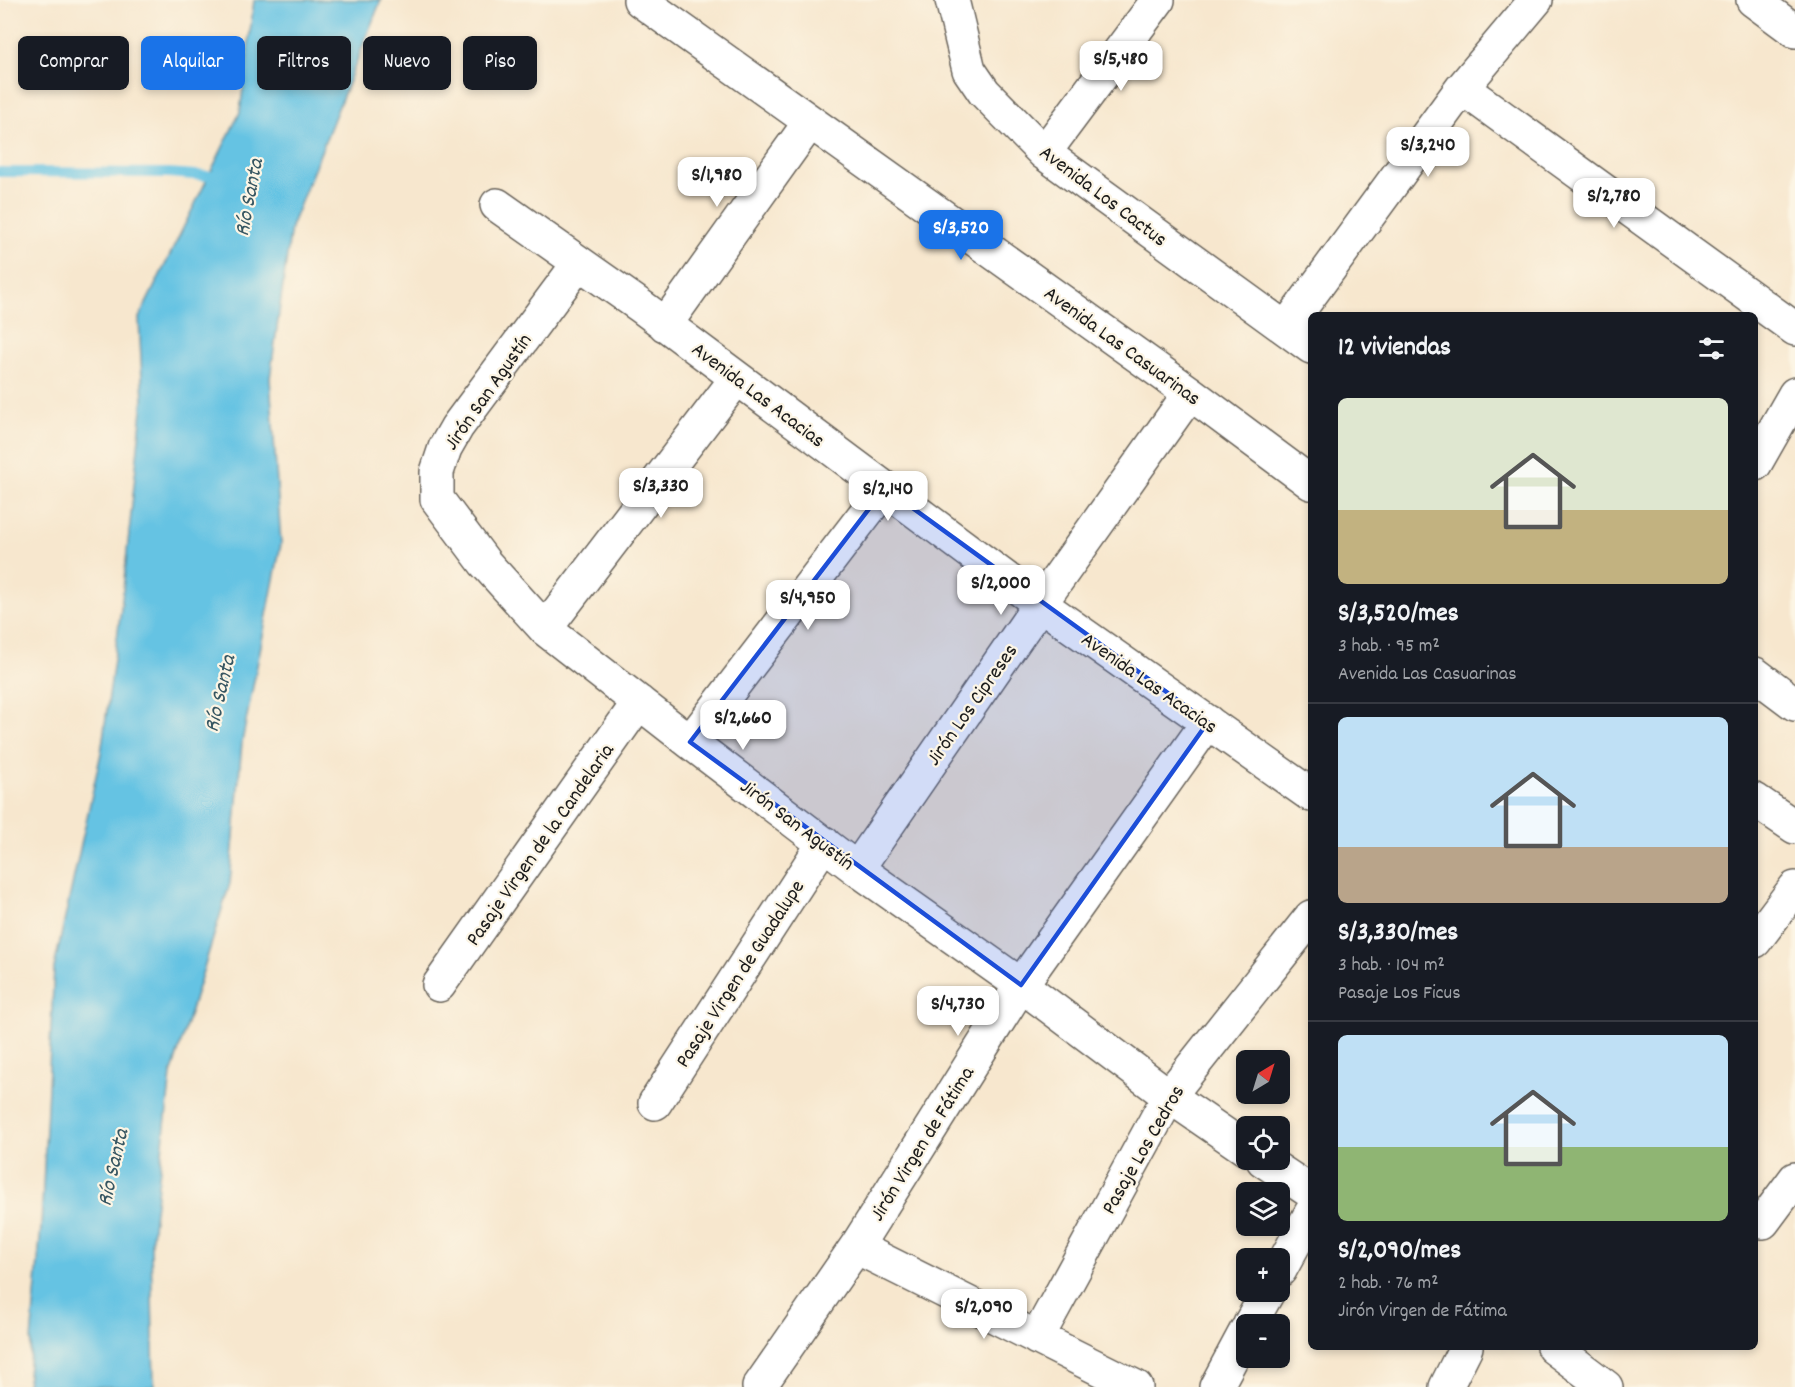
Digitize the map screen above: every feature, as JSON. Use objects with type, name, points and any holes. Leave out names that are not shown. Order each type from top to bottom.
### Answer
[{"type":"street","name":"Avenida Las Casuarinas","points":[[640,0],[1190,393],[1308,481]]},
{"type":"street","name":"Avenida Los Cactus","points":[[952,0],[969,70],[984,92],[1044,153],[1298,338]]},
{"type":"street","points":[[1044,153],[1158,0]]},
{"type":"street","points":[[1315,312],[1462,88],[1536,0]]},
{"type":"street","points":[[1754,0],[1795,31]]},
{"type":"street","points":[[1462,88],[1795,329]]},
{"type":"street","points":[[665,325],[810,122]]},
{"type":"street","name":"Avenida Las Acacias","points":[[496,206],[665,325],[1040,604],[1308,793]]},
{"type":"street","name":"Jirón San Agustín","points":[[579,263],[457,427],[444,448],[437,472],[437,499],[485,563],[545,629],[857,869],[1236,1142]]},
{"type":"street","points":[[1298,338],[1308,323]]},
{"type":"street","points":[[545,629],[737,378]]},
{"type":"street","name":"Jirón Los Cipreses","points":[[857,869],[1040,604],[1190,393]]},
{"type":"street","points":[[1758,459],[1795,394]]},
{"type":"street","points":[[690,742],[885,488]]},
{"type":"street","points":[[1758,676],[1795,704]]},
{"type":"street","name":"Pasaje Virgen de la Candelaria","points":[[439,986],[639,702]]},
{"type":"street","name":"Jirón Virgen de Fátima","points":[[759,1387],[856,1247],[1021,985],[1208,723]]},
{"type":"street","points":[[1758,802],[1795,827]]},
{"type":"street","name":"Pasaje Virgen de Guadalupe","points":[[655,1103],[824,843]]},
{"type":"street","points":[[1758,936],[1795,888]]},
{"type":"street","name":"Pasaje Los Cedros","points":[[1037,1338],[1169,1096],[1308,921]]},
{"type":"street","points":[[1278,1170],[1308,1190]]},
{"type":"street","points":[[1763,1222],[1795,1179]]},
{"type":"street","points":[[1290,1252],[1308,1219]]},
{"type":"street","points":[[856,1247],[1136,1387]]},
{"type":"street","points":[[1216,1387],[1236,1349]]},
{"type":"street","points":[[1446,1387],[1464,1350]]},
{"type":"street","points":[[1557,1350],[1606,1387]]},
{"type":"highlighted area","points":[[885,488],[1208,722],[1021,985],[690,742]]},
{"type":"water","name":"Río Santa","points":[[254,0],[381,0],[367,36],[363,36],[363,45],[351,76],[351,36],[257,36],[257,90],[345,90],[291,227],[270,378],[281,544],[242,742],[230,883],[171,1075],[151,1245],[154,1387],[27,1387],[41,1227],[54,968],[101,753],[121,609],[143,400],[139,318],[240,112],[243,90],[245,90]]},
{"type":"waterway","points":[[0,172],[168,173],[222,177]]}]
